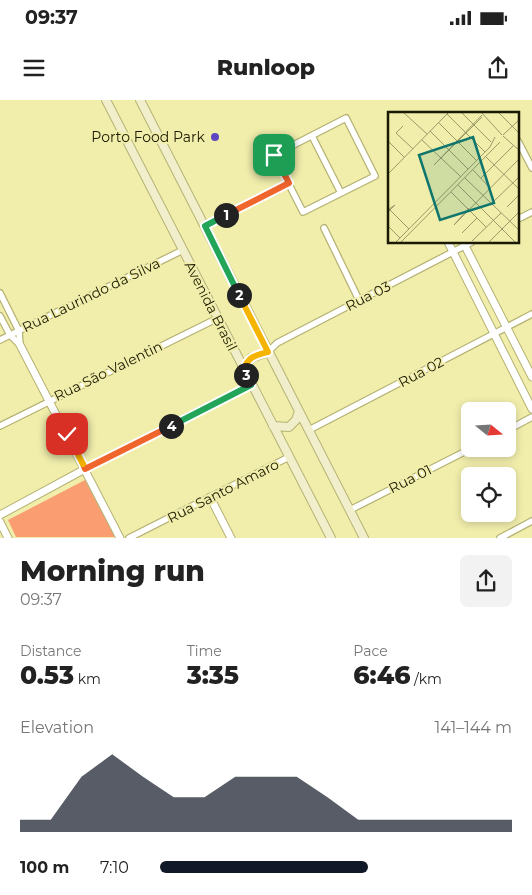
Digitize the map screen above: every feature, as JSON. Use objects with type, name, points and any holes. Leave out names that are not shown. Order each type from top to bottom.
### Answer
[{"type":"main road","name":"Avenida Brasil","points":[[106,100],[331,538]]},
{"type":"main road","points":[[140,100],[364,538]]},
{"type":"main road","points":[[244,370],[251,358],[268,352]]},
{"type":"main road","points":[[274,426],[289,427],[296,420],[299,411]]},
{"type":"street","points":[[346,118],[375,176],[303,212],[274,155],[312,136],[346,118]]},
{"type":"street","points":[[312,136],[341,193]]},
{"type":"street","points":[[520,145],[532,168]]},
{"type":"street","points":[[205,226],[289,183]]},
{"type":"street","points":[[520,218],[532,212]]},
{"type":"street","points":[[324,228],[359,300]]},
{"type":"street","points":[[449,244],[532,410]]},
{"type":"street","points":[[467,244],[532,377]]},
{"type":"street","name":"Rua 03","points":[[268,352],[277,343],[467,244]]},
{"type":"street","name":"Rua Laurindo da Silva","points":[[0,340],[183,250]]},
{"type":"street","points":[[0,293],[19,331],[20,344]]},
{"type":"street","name":"Rua 02","points":[[309,430],[532,314]]},
{"type":"street","points":[[0,316],[10,335],[20,344],[120,538]]},
{"type":"street","name":"Rua São Valentin","points":[[0,426],[49,400],[218,318]]},
{"type":"street","points":[[0,515],[85,469],[251,385]]},
{"type":"street","points":[[516,426],[532,417]]},
{"type":"street","name":"Rua 01","points":[[350,510],[461,454]]},
{"type":"street","name":"Rua Santo Amaro","points":[[129,538],[289,457]]},
{"type":"street","points":[[210,498],[231,538]]},
{"type":"street","points":[[500,538],[532,521]]},
{"type":"street","points":[[0,522],[8,538]]},
{"type":"shaded area","points":[[85,480],[115,537],[16,537],[8,520]]},
{"type":"place","name":"Porto Food Park","points":[[215,137]]},
{"type":"route","points":[[67,434],[85,469],[251,385],[244,370],[245,365],[248,360],[257,354],[268,352],[205,226],[289,183],[274,155]]}]
